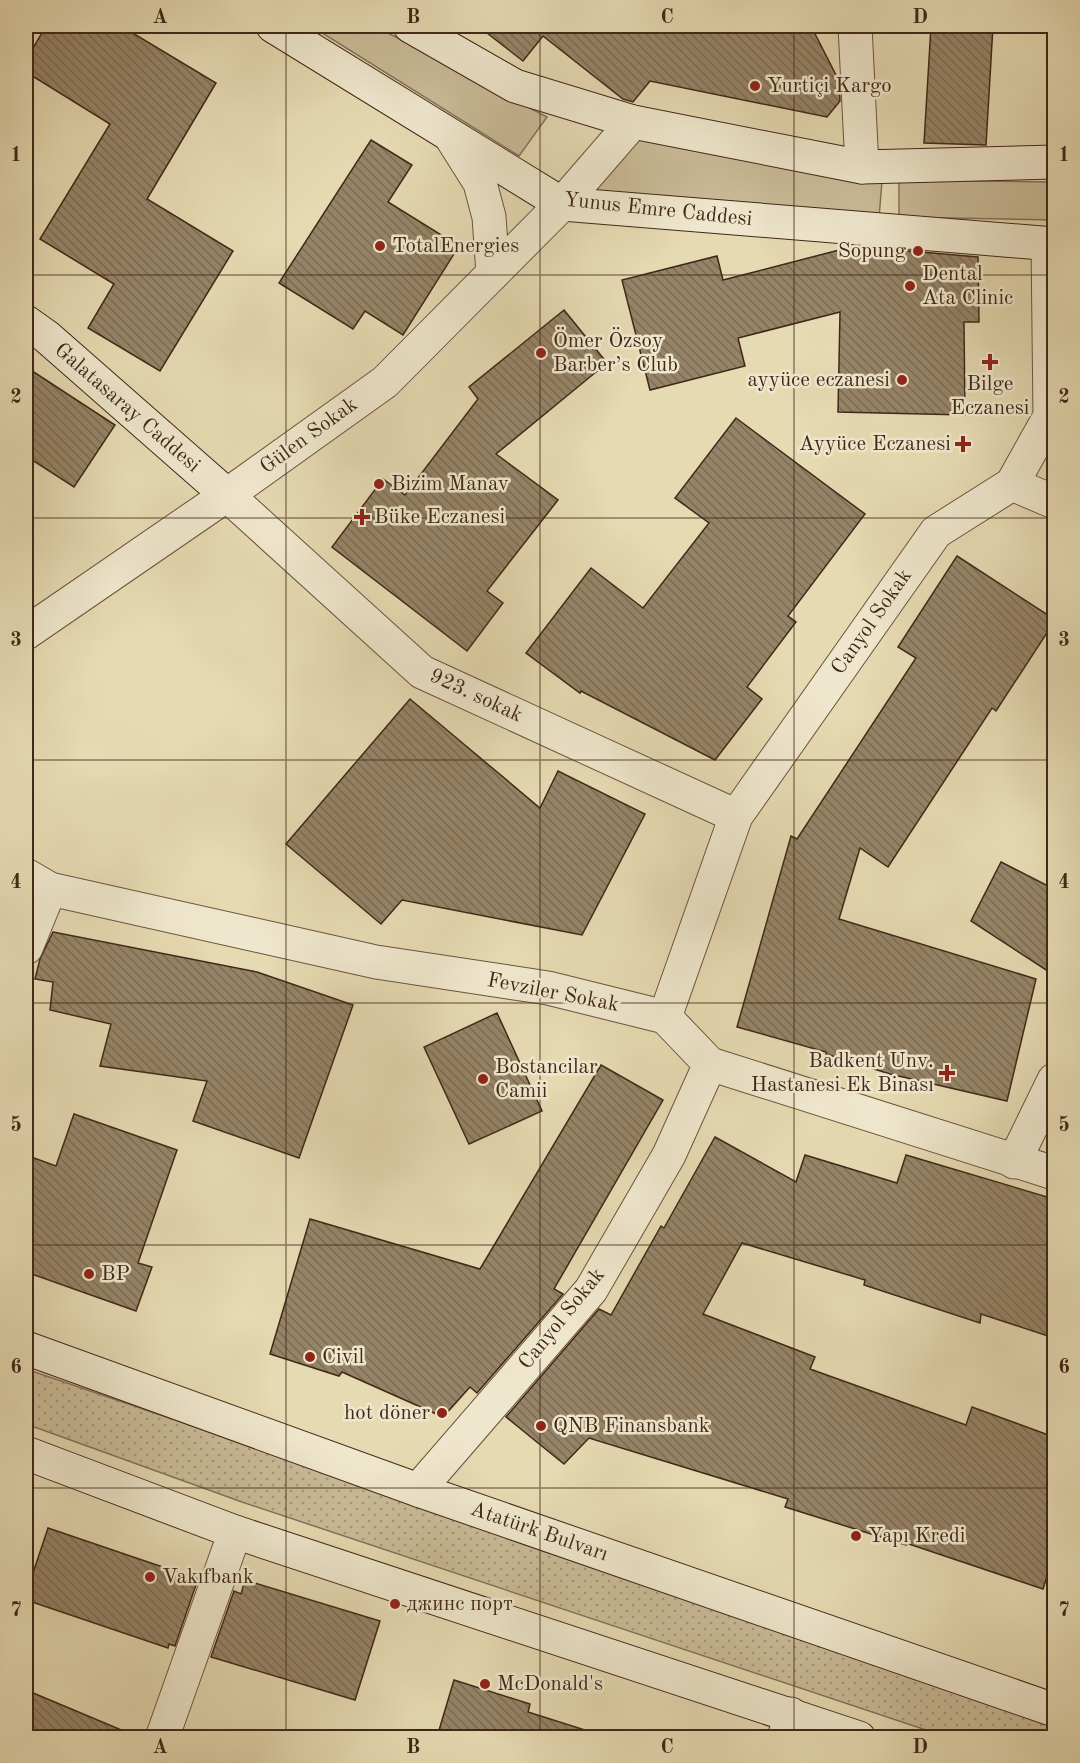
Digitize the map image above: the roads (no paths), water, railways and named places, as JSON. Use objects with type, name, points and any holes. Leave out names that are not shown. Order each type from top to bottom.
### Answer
[{"type":"street","name":"Yunus Emre Caddesi","points":[[273,26],[562,204],[1051,244]]},
{"type":"street","points":[[410,26],[515,86],[633,122],[862,167],[1054,162]]},
{"type":"street","points":[[855,26],[862,167]]},
{"type":"street","name":"Gülen Sokak","points":[[26,633],[227,495],[385,381],[562,204],[633,122]]},
{"type":"street","points":[[451,137],[480,183],[489,217],[493,273]]},
{"type":"street","name":"Canyol Sokak","points":[[665,1017],[736,816],[936,532],[1012,484],[1050,416],[1051,244]]},
{"type":"street","name":"Galatasaray Caddesi","points":[[26,322],[227,495]]},
{"type":"street","points":[[1012,484],[1054,502]]},
{"type":"street","name":"923. sokak","points":[[227,495],[422,672],[736,816]]},
{"type":"street","points":[[26,948],[38,882]]},
{"type":"street","name":"Fevziler Sokak","points":[[38,882],[376,962],[548,988],[665,1017]]},
{"type":"street","points":[[665,1017],[710,1064],[1054,1173]]},
{"type":"street","name":"Canyol Sokak","points":[[418,1490],[591,1290],[669,1155],[710,1064]]},
{"type":"street","points":[[1014,1162],[1054,1080]]},
{"type":"street","name":"Atatürk Bulvarı","points":[[26,1348],[418,1490],[1054,1710]]},
{"type":"street","points":[[26,1453],[235,1532],[788,1726],[859,1737]]},
{"type":"street","points":[[162,1737],[235,1532]]},
{"type":"place","name":"Yurtiçi Kargo","points":[[755,86]]},
{"type":"place","name":"TotalEnergies","points":[[380,246]]},
{"type":"place","name":"Sopung","points":[[918,251]]},
{"type":"place","name":"Dental Ata Clinic","points":[[910,286]]},
{"type":"place","name":"Ömer Özsoy Barber’s Club","points":[[541,353]]},
{"type":"place","name":"Bilge Eczanesi","points":[[990,362]]},
{"type":"place","name":"ayyüce eczanesi","points":[[902,380]]},
{"type":"place","name":"Ayyüce Eczanesi","points":[[963,444]]},
{"type":"place","name":"Bizim Manav","points":[[379,484]]},
{"type":"place","name":"Büke Eczanesi","points":[[362,517]]},
{"type":"place","name":"Badkent Unv. Hastanesi Ek Binası","points":[[947,1073]]},
{"type":"place","name":"Bostancilar Camii","points":[[483,1079]]},
{"type":"place","name":"BP","points":[[89,1274]]},
{"type":"place","name":"Civil","points":[[310,1357]]},
{"type":"place","name":"hot döner","points":[[442,1413]]},
{"type":"place","name":"QNB Finansbank","points":[[541,1426]]},
{"type":"place","name":"Yapı Kredi","points":[[856,1536]]},
{"type":"place","name":"Vakıfbank","points":[[150,1577]]},
{"type":"place","name":"джинс порт","points":[[395,1604]]},
{"type":"place","name":"McDonald's","points":[[485,1684]]}]
